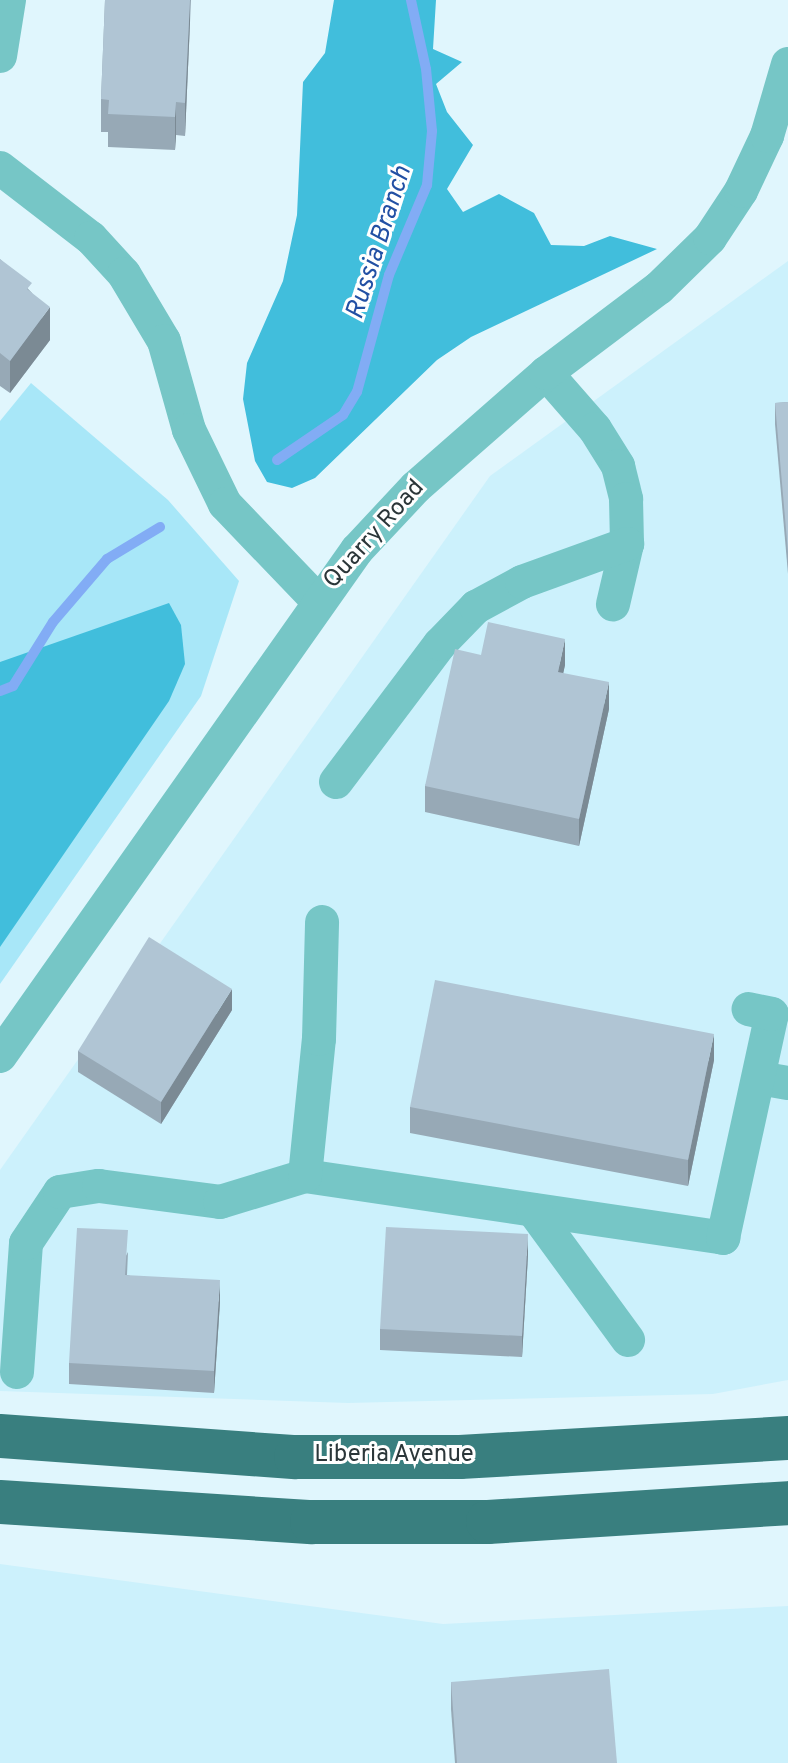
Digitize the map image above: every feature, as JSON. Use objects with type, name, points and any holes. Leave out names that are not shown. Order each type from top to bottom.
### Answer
[{"type":"highway","name":"Liberia Avenue","points":[[0,1436],[296,1457],[666,1449],[788,1438]]},
{"type":"highway","points":[[0,1502],[312,1522],[488,1522],[788,1503]]},
{"type":"street","points":[[0,56],[9,0]]},
{"type":"street","name":"Quarry Road","points":[[0,1056],[317,600],[416,487],[546,373],[659,288],[710,238],[741,191],[767,136],[788,64]]},
{"type":"street","points":[[0,168],[91,238],[124,274],[164,341],[189,430],[225,504],[317,600]]},
{"type":"street","points":[[546,373],[595,429],[618,466],[626,499],[627,544],[613,604]]},
{"type":"street","points":[[336,782],[440,644],[476,607],[522,582],[627,544]]},
{"type":"street","points":[[305,1176],[319,1039],[322,922]]},
{"type":"street","points":[[17,1372],[26,1243],[42,1213],[60,1192],[99,1186],[220,1202],[305,1176],[723,1238],[774,1080],[772,1014],[749,1009]]},
{"type":"street","points":[[533,1210],[628,1340]]},
{"type":"shaded area","points":[[334,0],[436,0],[433,49],[462,62],[436,84],[447,112],[473,145],[447,189],[463,212],[499,194],[534,213],[551,245],[584,246],[610,236],[657,249],[471,337],[437,360],[315,478],[292,488],[267,482],[255,461],[243,399],[247,363],[283,281],[297,215],[303,82],[325,53]]},
{"type":"shaded area","points":[[788,261],[788,1380],[713,1394],[348,1403],[0,1391],[0,1170],[490,476]]},
{"type":"shaded area","points":[[31,383],[168,500],[239,581],[201,696],[0,984],[0,421]]},
{"type":"shaded area","points":[[169,603],[181,625],[185,664],[169,701],[0,947],[0,662]]},
{"type":"shaded area","points":[[0,1564],[443,1624],[788,1606],[788,1763],[0,1763]]},
{"type":"building","points":[[105,0],[190,0],[185,103],[176,102],[175,117],[108,114],[109,100],[101,99]]},
{"type":"building","points":[[0,259],[32,283],[27,289],[50,307],[10,361],[0,353]]},
{"type":"building","points":[[788,402],[788,552],[775,403]]},
{"type":"building","points":[[488,622],[565,639],[558,672],[609,682],[579,819],[425,786],[455,649],[481,655]]},
{"type":"building","points":[[149,937],[232,989],[161,1102],[78,1051]]},
{"type":"building","points":[[435,980],[714,1034],[688,1160],[410,1107]]},
{"type":"building","points":[[386,1227],[528,1234],[522,1336],[380,1329]]},
{"type":"building","points":[[77,1228],[128,1230],[125,1275],[220,1280],[214,1371],[69,1363]]},
{"type":"building","points":[[609,1669],[617,1763],[457,1763],[451,1682]]},
{"type":"waterway","name":"Russia Branch","points":[[277,460],[343,415],[357,392],[389,275],[427,185],[432,131],[426,69],[411,0]]},
{"type":"waterway","name":"Russia Branch","points":[[0,691],[13,686],[53,622],[107,559],[160,527]]}]
